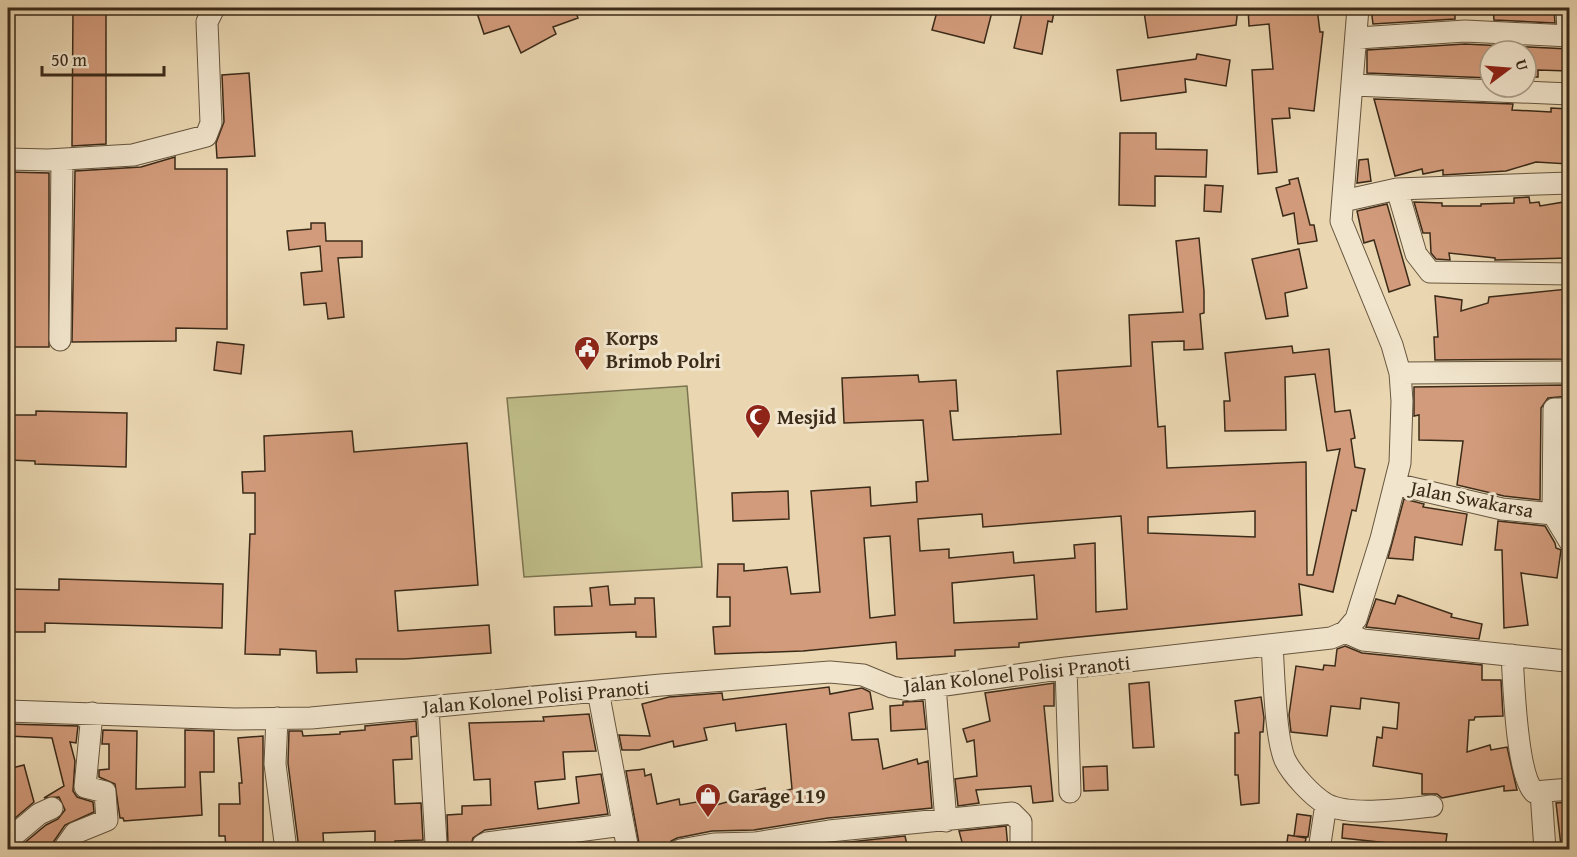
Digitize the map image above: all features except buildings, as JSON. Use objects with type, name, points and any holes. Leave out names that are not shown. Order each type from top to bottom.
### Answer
[{"type":"street","points":[[8,159],[62,160],[133,155],[206,136],[211,123],[207,22],[214,8]]},
{"type":"street","points":[[1358,8],[1358,38],[1341,221],[1384,324],[1400,373],[1401,446],[1395,484],[1356,619],[1345,632],[1363,640],[1566,661],[1569,664]]},
{"type":"street","points":[[1358,38],[1465,31],[1569,36],[1567,8]]},
{"type":"street","points":[[1353,85],[1569,94]]},
{"type":"street","points":[[60,340],[62,160]]},
{"type":"street","points":[[1352,199],[1398,189],[1569,183]]},
{"type":"street","points":[[1398,189],[1416,254],[1430,272],[1569,274]]},
{"type":"street","points":[[1400,373],[1569,372]]},
{"type":"street","points":[[1553,514],[1554,409],[1569,409]]},
{"type":"street","name":"Jalan Swakarsa","points":[[1395,484],[1502,509],[1553,514],[1569,542]]},
{"type":"street","name":"Jalan Kolonel Polisi Pranoti","points":[[8,711],[277,718],[342,716],[428,706],[830,672],[863,675],[900,689],[1331,638],[1345,632]]},
{"type":"street","points":[[1272,645],[1285,760],[1297,776],[1326,804],[1356,809],[1432,806]]},
{"type":"street","points":[[1512,655],[1516,715],[1526,780],[1534,792],[1569,789]]},
{"type":"street","points":[[1066,668],[1070,792]]},
{"type":"street","points":[[935,686],[946,821]]},
{"type":"street","points":[[598,691],[628,849]]},
{"type":"street","points":[[428,706],[436,843]]},
{"type":"street","points":[[63,849],[75,832],[107,820],[105,792],[85,787],[92,713]]},
{"type":"street","points":[[277,718],[276,764],[286,849]]},
{"type":"street","points":[[1541,792],[1545,849]]},
{"type":"street","points":[[1319,849],[1326,804]]},
{"type":"street","points":[[8,840],[39,814],[52,808]]},
{"type":"street","points":[[680,849],[714,844],[808,842],[1012,813],[1021,822],[1022,849]]},
{"type":"street","points":[[483,849],[483,845],[487,843],[623,825]]},
{"type":"shaded area","points":[[687,386],[702,567],[524,577],[507,398]]},
{"type":"place","name":"Korps Brimob Polri","points":[[587,372]]},
{"type":"place","name":"Mesjid","points":[[758,440]]},
{"type":"place","name":"Garage 119","points":[[708,819]]}]
